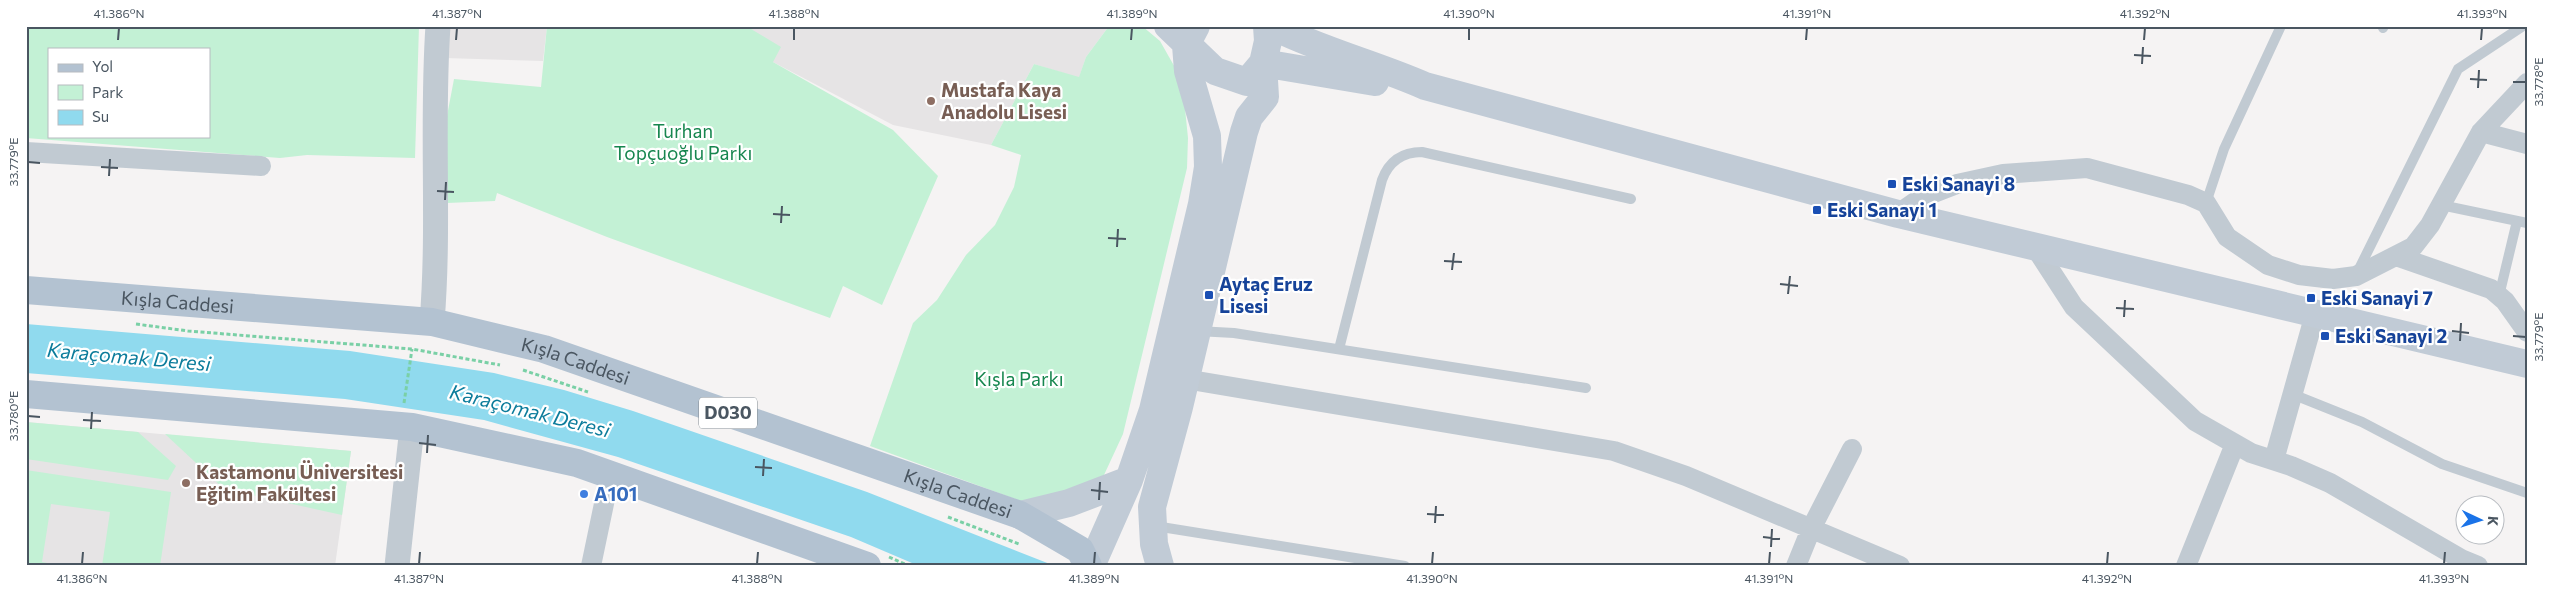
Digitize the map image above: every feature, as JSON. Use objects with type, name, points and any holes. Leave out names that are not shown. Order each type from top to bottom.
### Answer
[{"type":"main road","points":[[1090,566],[1129,480],[1153,410],[1173,377],[1196,331],[1248,117],[1265,97],[1263,63],[1268,40],[1267,26]]},
{"type":"main road","points":[[1272,26],[1358,62],[1392,71],[1425,86],[1898,214],[2527,364]]},
{"type":"main road","points":[[1183,33],[1215,71],[1246,82],[1263,63]]},
{"type":"main road","points":[[1160,566],[1152,526],[1152,507],[1160,470],[1173,377],[1208,167],[1207,136],[1188,71],[1183,33]]},
{"type":"main road","points":[[1263,63],[1378,82],[1425,86]]},
{"type":"main road","name":"Kışla Caddesi","points":[[26,290],[432,322],[544,348],[1020,516],[1080,550],[1090,566]]},
{"type":"main road","points":[[26,394],[408,417],[577,463],[867,566]]},
{"type":"main road","points":[[1020,516],[1069,503],[1129,480]]},
{"type":"street","points":[[432,322],[435,281],[435,107],[438,26]]},
{"type":"street","points":[[1898,214],[1921,198],[1957,184],[2003,174],[2087,168],[2188,195],[2206,203],[2227,237],[2268,265],[2299,275],[2333,279],[2356,276],[2413,247],[2430,225],[2482,132],[2527,83]]},
{"type":"street","points":[[2482,132],[2527,144]]},
{"type":"street","points":[[26,152],[261,166]]},
{"type":"street","points":[[2035,247],[2074,307],[2189,415],[2235,444],[2330,483],[2461,559],[2478,566]]},
{"type":"street","points":[[2396,256],[2438,272],[2472,281],[2499,296],[2506,301],[2527,332]]},
{"type":"street","points":[[2274,460],[2315,314]]},
{"type":"street","points":[[1173,377],[1614,451],[1686,476],[1900,566]]},
{"type":"street","points":[[398,566],[408,417]]},
{"type":"street","points":[[2186,566],[2235,444]]},
{"type":"street","points":[[1796,566],[1811,529],[1852,449]]},
{"type":"street","points":[[591,566],[610,475]]},
{"type":"lane","points":[[2206,203],[2224,149],[2281,26]]},
{"type":"lane","points":[[2356,276],[2458,69],[2519,28]]},
{"type":"lane","points":[[1339,349],[1382,180],[1390,164],[1404,154],[1422,152],[1631,199]]},
{"type":"lane","points":[[2441,205],[2522,222],[2499,296]]},
{"type":"lane","points":[[1196,331],[1234,333],[1586,388]]},
{"type":"lane","points":[[2292,394],[2362,422],[2442,464],[2527,493]]},
{"type":"lane","points":[[1152,526],[1405,566]]},
{"type":"path","points":[[131,324],[188,331],[412,350],[504,366]]},
{"type":"path","points":[[408,417],[412,350]]},
{"type":"path","points":[[514,367],[598,395]]},
{"type":"path","points":[[940,514],[1022,545]]},
{"type":"shaded area","points":[[448,26],[547,26],[543,61],[445,58]]},
{"type":"shaded area","name":"Mustafa Kaya Anadolu Lisesi","points":[[714,26],[1109,26],[1086,57],[1079,78],[1034,64],[991,145],[893,125],[773,62]]},
{"type":"shaded area","name":"Kastamonu Üniversitesi Eğitim Fakültesi","points":[[26,422],[351,451],[335,566],[26,566]]},
{"type":"green space","points":[[26,26],[419,26],[415,158],[307,155],[280,158],[26,138]]},
{"type":"green space","name":"Turhan Topçuoğlu Parkı","points":[[547,26],[746,26],[781,47],[773,62],[893,130],[938,176],[882,305],[843,286],[830,318],[607,237],[497,193],[495,201],[447,203],[440,153],[454,79],[541,87]]},
{"type":"green space","name":"Kışla Parkı","points":[[1109,26],[1142,26],[1160,41],[1177,71],[1184,99],[1188,138],[1187,168],[1123,434],[1104,475],[1081,490],[1026,503],[870,446],[913,323],[937,300],[966,255],[995,225],[1014,187],[1021,155],[991,145],[1034,64],[1079,77],[1086,57]]},
{"type":"green space","points":[[26,422],[138,432],[176,466],[168,480],[26,459]]},
{"type":"green space","points":[[165,434],[351,451],[342,515],[224,489]]},
{"type":"green space","points":[[26,470],[171,492],[160,566],[102,566],[110,512],[51,504],[42,562],[63,566],[26,566]]},
{"type":"water","name":"Karaçomak Deresi","points":[[26,324],[350,351],[494,373],[564,390],[633,411],[867,492],[1055,566],[919,566],[851,537],[618,457],[484,420],[345,399],[26,373]]},
{"type":"place","name":"Mustafa Kaya Anadolu Lisesi","points":[[931,101]]},
{"type":"place","name":"Eski Sanayi 8","points":[[1892,184]]},
{"type":"place","name":"Eski Sanayi 1","points":[[1817,210]]},
{"type":"place","name":"Aytaç Eruz Lisesi","points":[[1209,295]]},
{"type":"place","name":"Eski Sanayi 7","points":[[2311,298]]},
{"type":"place","name":"Eski Sanayi 2","points":[[2325,336]]},
{"type":"place","name":"Kastamonu Üniversitesi Eğitim Fakültesi","points":[[186,483]]},
{"type":"place","name":"A101","points":[[584,494]]}]
